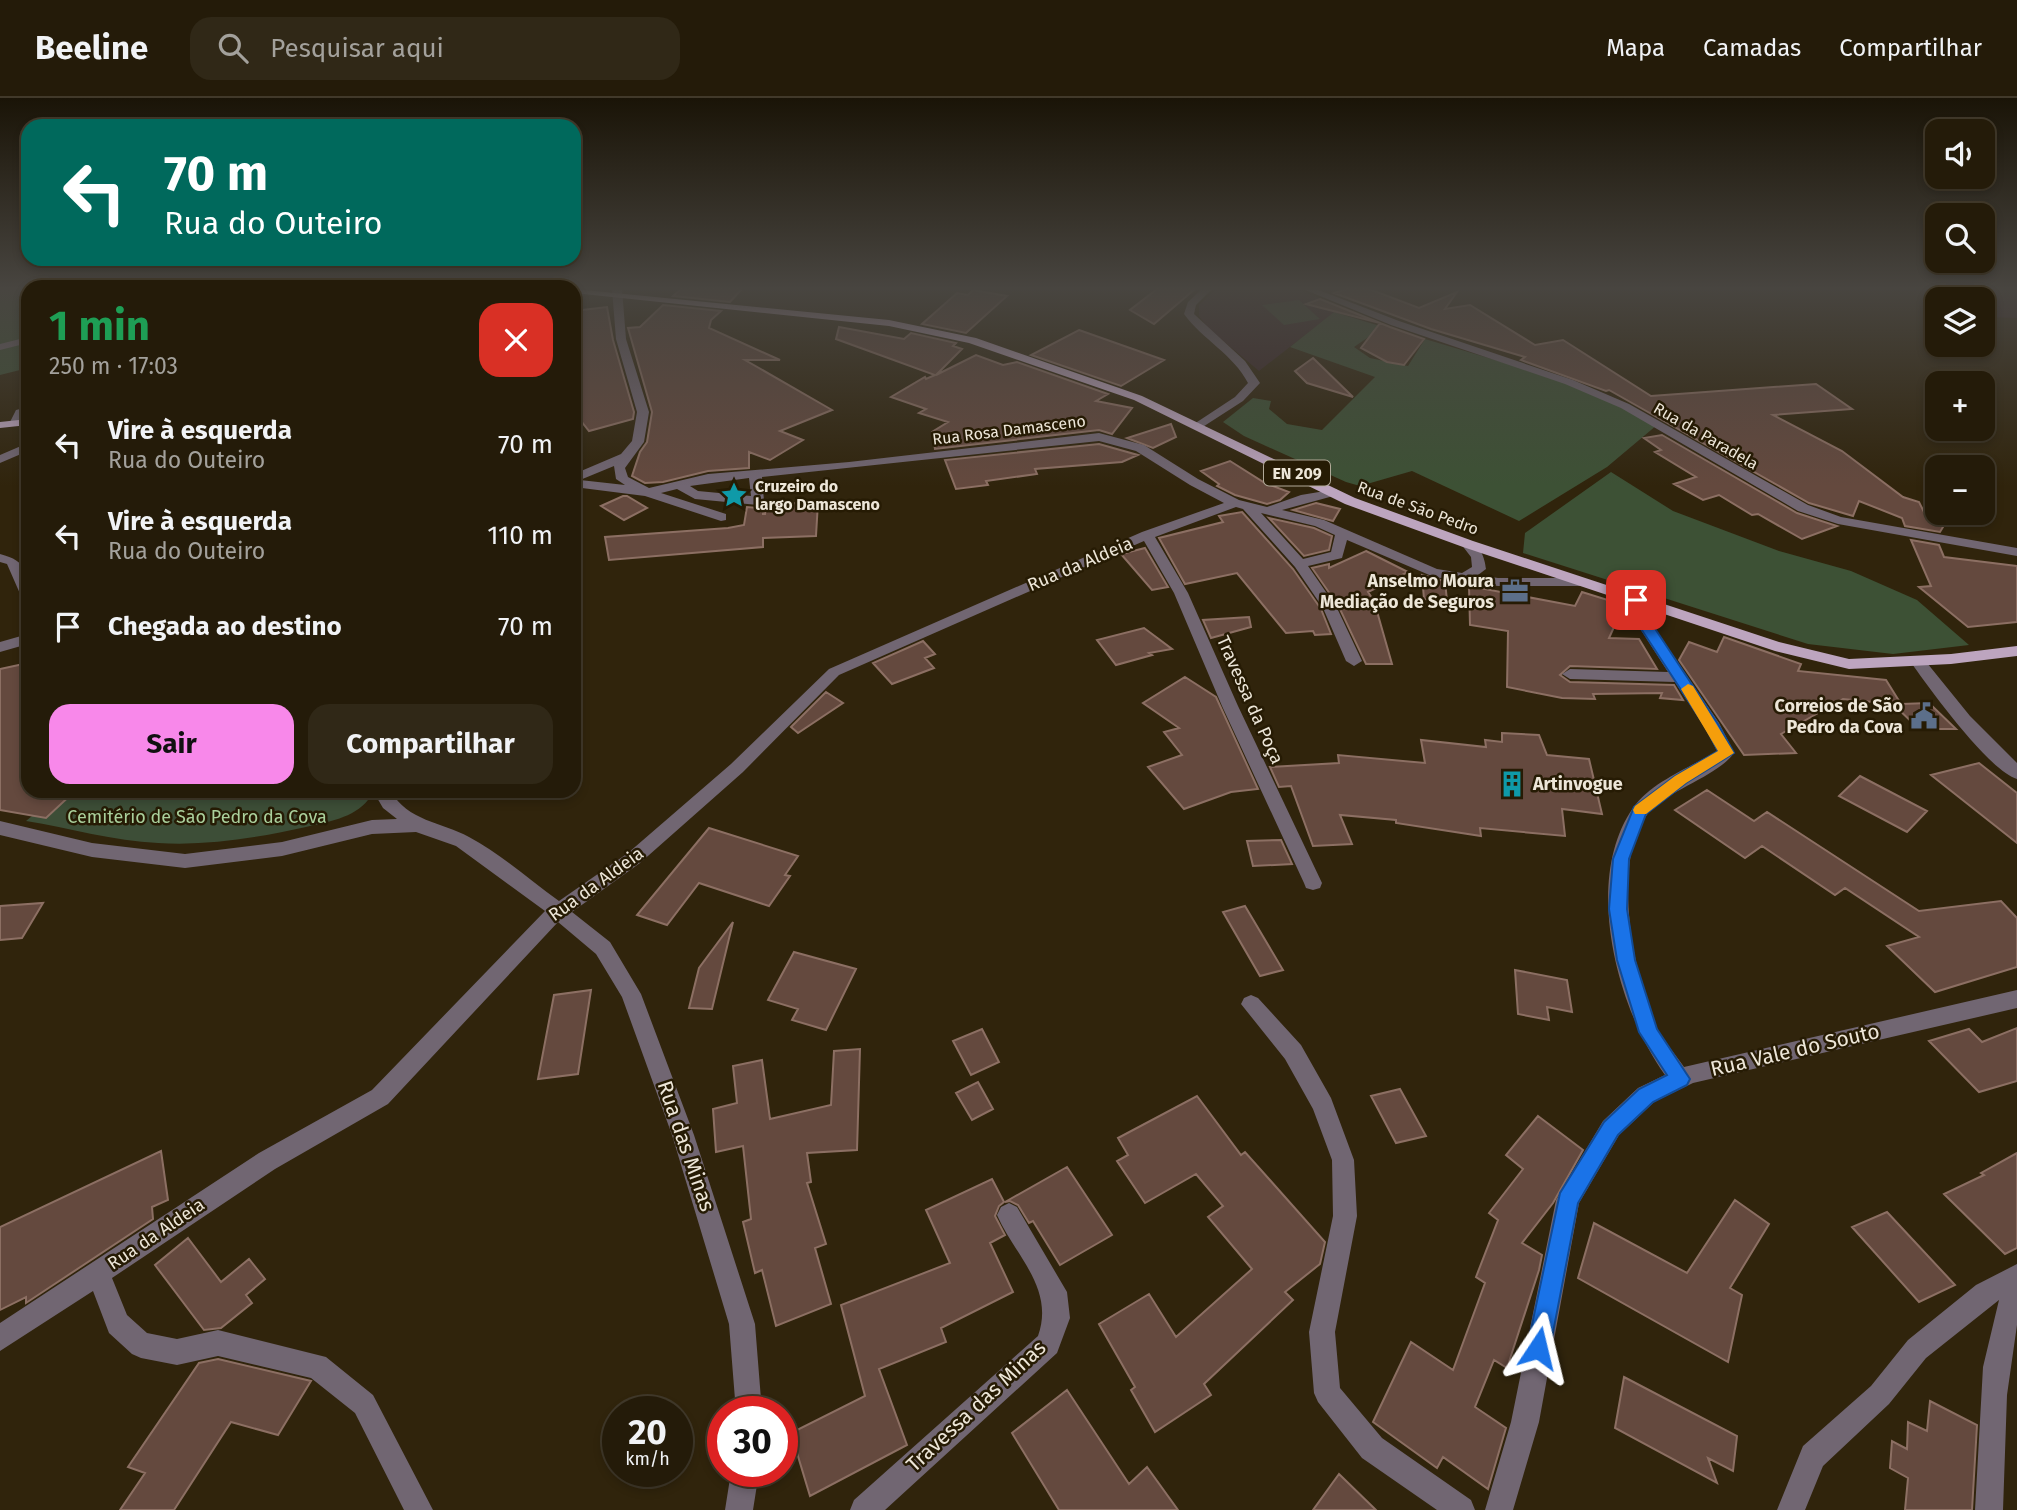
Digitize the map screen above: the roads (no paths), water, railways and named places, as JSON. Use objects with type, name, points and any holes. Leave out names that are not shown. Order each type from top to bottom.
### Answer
[{"type":"main road","name":"Rua de São Pedro","points":[[1017,355],[1138,398],[1333,492],[1468,544],[1775,646],[1849,664],[1917,661],[2017,650]]},
{"type":"main road","points":[[0,425],[21,423]]},
{"type":"street","points":[[626,355],[643,412],[638,442],[619,468],[622,479],[648,492],[721,517]]},
{"type":"street","points":[[1198,426],[1239,399],[1254,383],[1248,370],[1231,355]]},
{"type":"street","name":"Rua da Paradela","points":[[1489,355],[1569,382],[1625,407],[1803,508],[1838,520],[2017,552]]},
{"type":"street","name":"Rua Rosa Damasceno","points":[[581,484],[648,492],[708,478],[1099,437],[1140,448],[1194,482],[1241,504],[1319,523],[1434,573],[1498,582],[1583,582]]},
{"type":"street","points":[[0,459],[21,450]]},
{"type":"street","points":[[581,480],[625,457]]},
{"type":"street","points":[[680,485],[695,495],[758,501],[755,474]]},
{"type":"street","points":[[1269,511],[1301,499],[1333,492]]},
{"type":"street","points":[[1241,504],[1300,564],[1330,608],[1354,661]]},
{"type":"street","name":"Rua da Aldeia","points":[[0,1338],[267,1161],[380,1097],[557,910],[634,858],[737,768],[834,672],[1147,535],[1241,504]]},
{"type":"street","points":[[1300,564],[1337,555],[1342,533]]},
{"type":"street","name":"Travessa da Poça","points":[[1147,535],[1181,593],[1230,706],[1313,883]]},
{"type":"street","points":[[1464,577],[1479,569],[1478,557],[1468,544]]},
{"type":"street","points":[[0,558],[12,561],[21,577]]},
{"type":"street","points":[[1636,600],[1637,612],[1713,727],[1726,753],[1680,779],[1640,811],[1621,859],[1618,909],[1626,960],[1649,1032],[1680,1079]]},
{"type":"street","points":[[0,647],[21,641]]},
{"type":"street","points":[[1917,661],[1942,695],[1983,741],[2017,773]]},
{"type":"street","points":[[1570,674],[1680,677]]},
{"type":"street","points":[[386,798],[389,804],[417,825]]},
{"type":"street","points":[[0,828],[92,850],[185,861],[282,849],[372,827],[417,825]]},
{"type":"street","name":"Rua das Minas","points":[[417,825],[462,841],[557,910],[603,948],[631,993],[683,1135],[742,1325],[748,1396]]},
{"type":"street","name":"Rua Vale do Souto","points":[[1499,1510],[1525,1422],[1567,1200],[1611,1128],[1646,1095],[1690,1074],[2017,999]]},
{"type":"street","points":[[1251,1004],[1293,1052],[1323,1105],[1343,1160],[1345,1216],[1322,1332],[1327,1393],[1372,1448],[1461,1510]]},
{"type":"street","name":"Travessa das Minas","points":[[864,1510],[1048,1343],[1057,1318],[1054,1292],[1009,1215]]},
{"type":"street","points":[[98,1273],[117,1324],[141,1345],[177,1352],[218,1343],[317,1366],[365,1404],[419,1510]]},
{"type":"street","points":[[1791,1510],[1813,1456],[1880,1395],[1917,1349],[1985,1294],[2017,1276]]},
{"type":"street","points":[[1989,1510],[1993,1377],[2017,1284]]},
{"type":"street","points":[[739,1510],[743,1487]]},
{"type":"place","name":"Cruzeiro do largo Damasceno","points":[[734,495]]},
{"type":"place","name":"Anselmo Moura Mediação de Seguros","points":[[1515,591]]},
{"type":"place","name":"Correios de São Pedro da Cova","points":[[1924,716]]},
{"type":"place","name":"Artinvogue","points":[[1512,784]]},
{"type":"park label","name":"Cemitério de São Pedro da Cova","points":[[197,817]]}]
